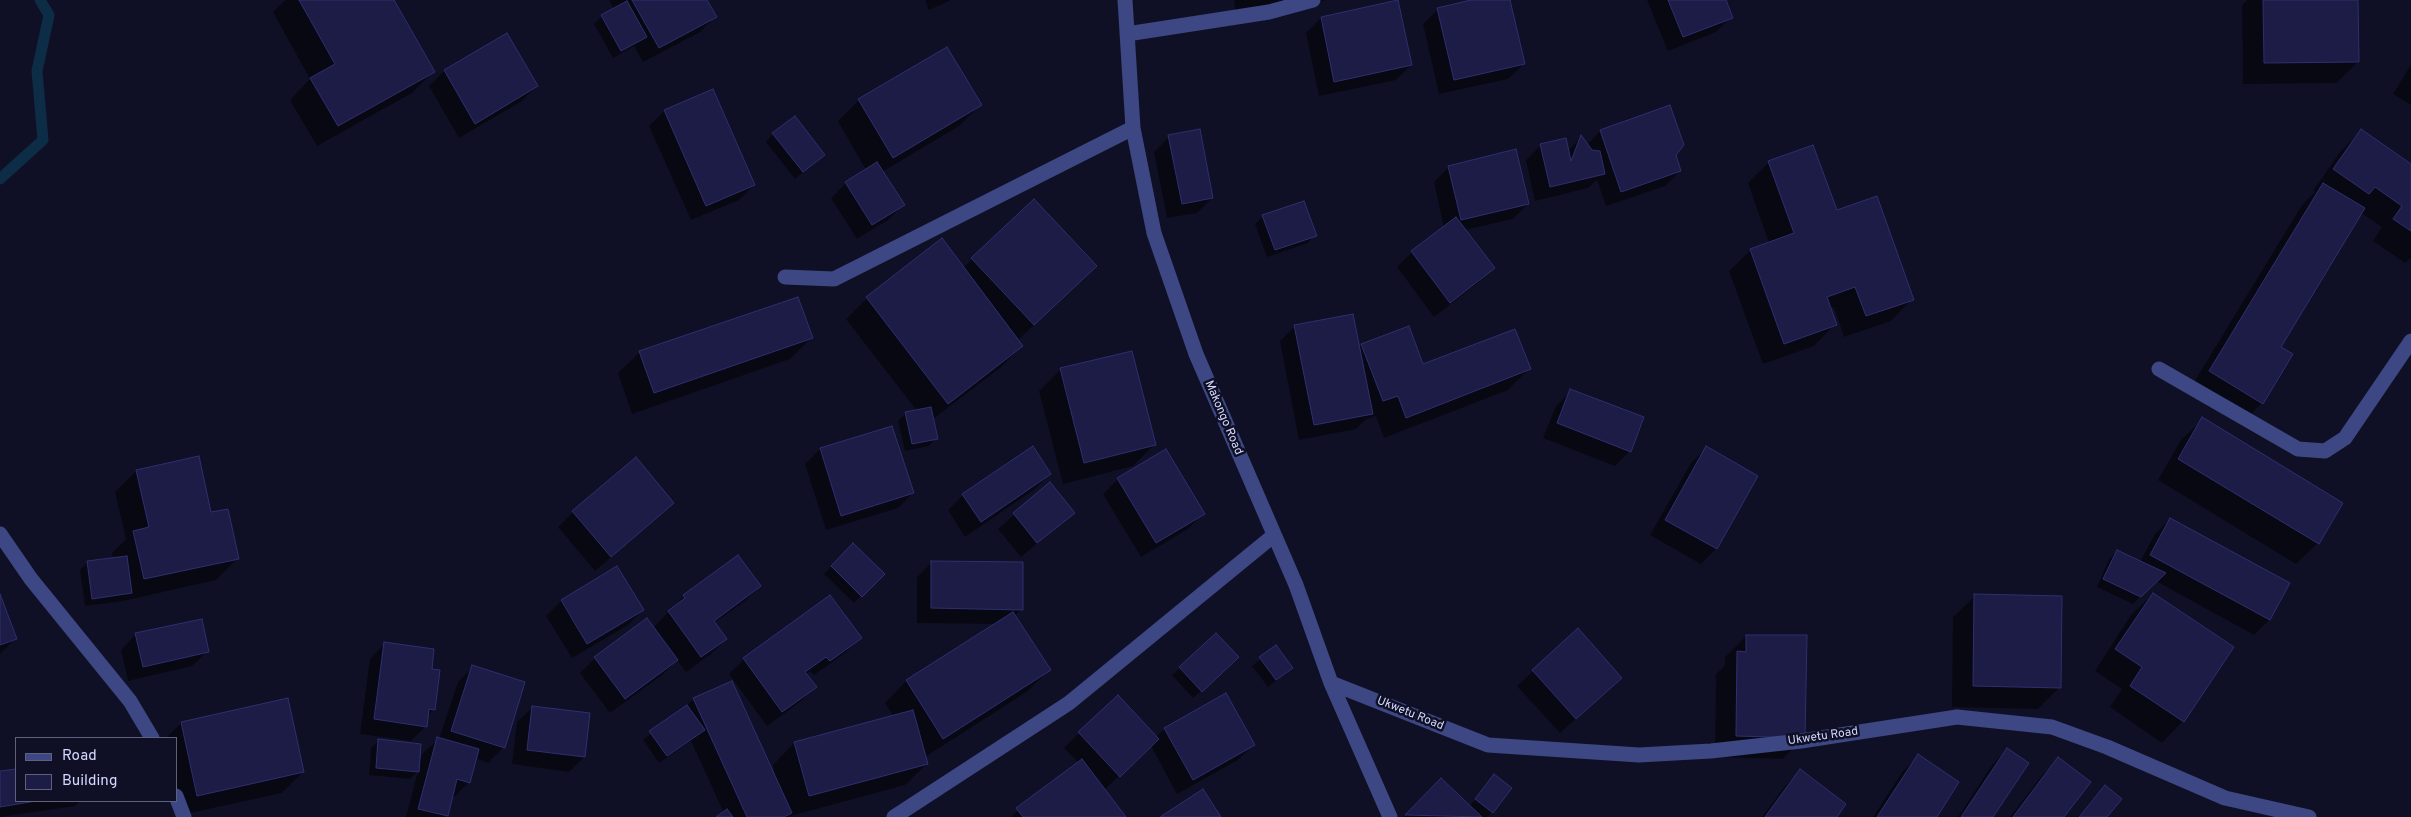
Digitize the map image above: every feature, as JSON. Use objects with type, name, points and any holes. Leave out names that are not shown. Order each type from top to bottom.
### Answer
[{"type":"street","name":"Makongo Road","points":[[1125,0],[1133,128],[1154,234],[1196,354],[1273,536],[1296,585],[1331,683],[1390,817]]},
{"type":"street","points":[[1127,34],[1269,12],[1313,0]]},
{"type":"street","points":[[785,278],[834,280],[1133,128]]},
{"type":"street","points":[[2159,368],[2298,449],[2325,451],[2345,438],[2411,341]]},
{"type":"street","points":[[0,534],[32,579],[130,701],[151,737]]},
{"type":"street","points":[[894,817],[1069,703],[1273,536]]},
{"type":"street","name":"Ukwetu Road","points":[[1331,683],[1488,745],[1639,755],[1711,751],[1801,741],[1958,716],[2052,727],[2107,747],[2226,798],[2309,817]]},
{"type":"street","points":[[178,801],[184,817]]},
{"type":"building","points":[[299,0],[394,0],[435,72],[338,126],[310,78],[335,64]]},
{"type":"building","points":[[632,0],[707,0],[717,17],[659,48]]},
{"type":"building","points":[[1398,0],[1412,65],[1334,82],[1321,17]]},
{"type":"building","points":[[1471,0],[1510,0],[1525,64],[1454,80],[1437,8]]},
{"type":"building","points":[[1668,0],[1726,0],[1733,18],[1683,37]]},
{"type":"building","points":[[2263,0],[2358,0],[2359,62],[2264,63]]},
{"type":"building","points":[[627,1],[647,37],[621,51],[601,15]]},
{"type":"building","points":[[507,33],[538,86],[475,124],[444,70]]},
{"type":"building","points":[[947,47],[982,105],[893,158],[858,99]]},
{"type":"building","points":[[713,89],[755,185],[706,206],[664,110]]},
{"type":"building","points":[[1670,105],[1684,145],[1676,155],[1681,171],[1621,192],[1600,130]]},
{"type":"building","points":[[795,116],[825,155],[803,172],[772,133]]},
{"type":"building","points":[[1200,129],[1213,198],[1182,204],[1168,135]]},
{"type":"building","points":[[2361,129],[2411,164],[2411,231],[2393,219],[2402,206],[2375,187],[2369,194],[2333,169]]},
{"type":"building","points":[[1581,135],[1592,150],[1600,151],[1605,174],[1550,187],[1540,144],[1566,138],[1571,161]]},
{"type":"building","points":[[1813,145],[1837,210],[1877,196],[1914,300],[1866,316],[1855,287],[1827,297],[1837,325],[1784,344],[1750,249],[1794,233],[1768,161]]},
{"type":"building","points":[[1516,149],[1529,204],[1461,220],[1448,166]]},
{"type":"building","points":[[877,162],[905,205],[872,225],[845,182]]},
{"type":"building","points":[[2323,183],[2365,208],[2281,347],[2293,354],[2263,404],[2209,371]]},
{"type":"building","points":[[1034,199],[1097,266],[1034,325],[971,258]]},
{"type":"building","points":[[1304,201],[1317,236],[1275,250],[1262,215]]},
{"type":"building","points":[[1456,217],[1495,268],[1450,303],[1411,251]]},
{"type":"building","points":[[942,238],[1023,346],[948,404],[866,297]]},
{"type":"building","points":[[798,297],[813,338],[654,393],[639,351]]},
{"type":"building","points":[[1353,314],[1373,414],[1314,425],[1294,325]]},
{"type":"building","points":[[1409,326],[1423,364],[1515,329],[1531,369],[1406,418],[1398,396],[1383,401],[1361,344]]},
{"type":"building","points":[[1132,351],[1156,445],[1084,463],[1060,368]]},
{"type":"building","points":[[1570,389],[1644,417],[1631,452],[1557,423]]},
{"type":"building","points":[[931,407],[938,439],[912,444],[905,412]]},
{"type":"building","points":[[2202,417],[2343,503],[2319,544],[2178,459]]},
{"type":"building","points":[[892,426],[914,493],[841,516],[820,448]]},
{"type":"building","points":[[1033,446],[1051,474],[981,522],[962,494]]},
{"type":"building","points":[[1706,446],[1758,476],[1717,549],[1665,520]]},
{"type":"building","points":[[1166,449],[1205,514],[1156,543],[1117,478]]},
{"type":"building","points":[[199,456],[211,512],[228,509],[239,559],[144,579],[133,531],[149,527],[136,470]]},
{"type":"building","points":[[636,457],[674,503],[611,557],[572,511]]},
{"type":"building","points":[[1050,482],[1075,513],[1037,543],[1013,513]]},
{"type":"building","points":[[2170,518],[2290,583],[2270,620],[2150,555]]},
{"type":"building","points":[[853,543],[885,574],[862,597],[831,566]]},
{"type":"building","points":[[2117,550],[2166,573],[2141,597],[2103,579]]},
{"type":"building","points":[[738,555],[761,586],[714,621],[727,639],[701,657],[668,611],[685,598],[683,595]]},
{"type":"building","points":[[127,556],[132,593],[92,599],[87,561]]},
{"type":"building","points":[[931,561],[1023,562],[1023,610],[931,608]]},
{"type":"building","points":[[617,566],[644,610],[587,644],[561,600]]},
{"type":"building","points":[[2153,593],[2234,647],[2184,722],[2130,686],[2142,667],[2115,649]]},
{"type":"building","points":[[0,594],[17,639],[0,645]]},
{"type":"building","points":[[1974,594],[2062,596],[2061,688],[1973,686]]},
{"type":"building","points":[[830,595],[862,638],[830,661],[826,657],[805,672],[817,687],[782,712],[743,658]]},
{"type":"building","points":[[1013,612],[1051,670],[943,739],[906,680]]},
{"type":"building","points":[[647,618],[678,660],[625,699],[594,657]]},
{"type":"building","points":[[202,619],[209,652],[143,667],[135,633]]},
{"type":"building","points":[[1578,628],[1622,678],[1576,719],[1532,670]]},
{"type":"building","points":[[1216,633],[1239,657],[1202,692],[1179,667]]},
{"type":"building","points":[[1746,635],[1807,635],[1805,738],[1736,736],[1737,651],[1746,652]]},
{"type":"building","points":[[384,642],[434,649],[432,669],[440,670],[435,710],[429,709],[427,727],[374,719]]},
{"type":"building","points":[[1276,645],[1293,668],[1276,680],[1259,657]]},
{"type":"building","points":[[472,665],[525,682],[505,748],[451,731]]},
{"type":"building","points":[[732,681],[792,813],[784,817],[747,817],[693,698]]},
{"type":"building","points":[[1226,693],[1255,745],[1193,780],[1164,728]]},
{"type":"building","points":[[1118,695],[1159,739],[1120,777],[1078,732]]},
{"type":"building","points":[[288,698],[304,772],[197,796],[181,722]]},
{"type":"building","points":[[687,705],[705,730],[667,756],[649,731]]},
{"type":"building","points":[[532,706],[590,713],[585,757],[527,750]]},
{"type":"building","points":[[913,710],[928,764],[809,796],[794,742]]},
{"type":"building","points":[[437,737],[479,749],[470,783],[457,779],[448,816],[418,809]]},
{"type":"building","points":[[378,739],[421,744],[419,772],[376,768]]},
{"type":"building","points":[[2007,748],[2029,763],[1993,817],[1961,817]]},
{"type":"building","points":[[1918,754],[1959,782],[1937,817],[1877,817]]},
{"type":"building","points":[[2058,757],[2091,782],[2064,817],[2013,817]]},
{"type":"building","points":[[1082,759],[1126,817],[1023,817],[1016,808]]},
{"type":"building","points":[[15,769],[15,802],[30,802],[0,807],[0,771]]},
{"type":"building","points":[[1800,769],[1846,804],[1837,817],[1765,817]]},
{"type":"building","points":[[1494,774],[1512,788],[1493,813],[1475,799]]},
{"type":"building","points":[[1441,778],[1482,817],[1405,815]]},
{"type":"building","points":[[2105,785],[2122,799],[2107,817],[2079,817]]},
{"type":"building","points":[[1203,789],[1221,817],[1160,817]]},
{"type":"building","points":[[727,809],[733,817],[716,817]]},
{"type":"waterway","points":[[0,179],[43,140],[37,71],[49,15],[40,0]]}]
